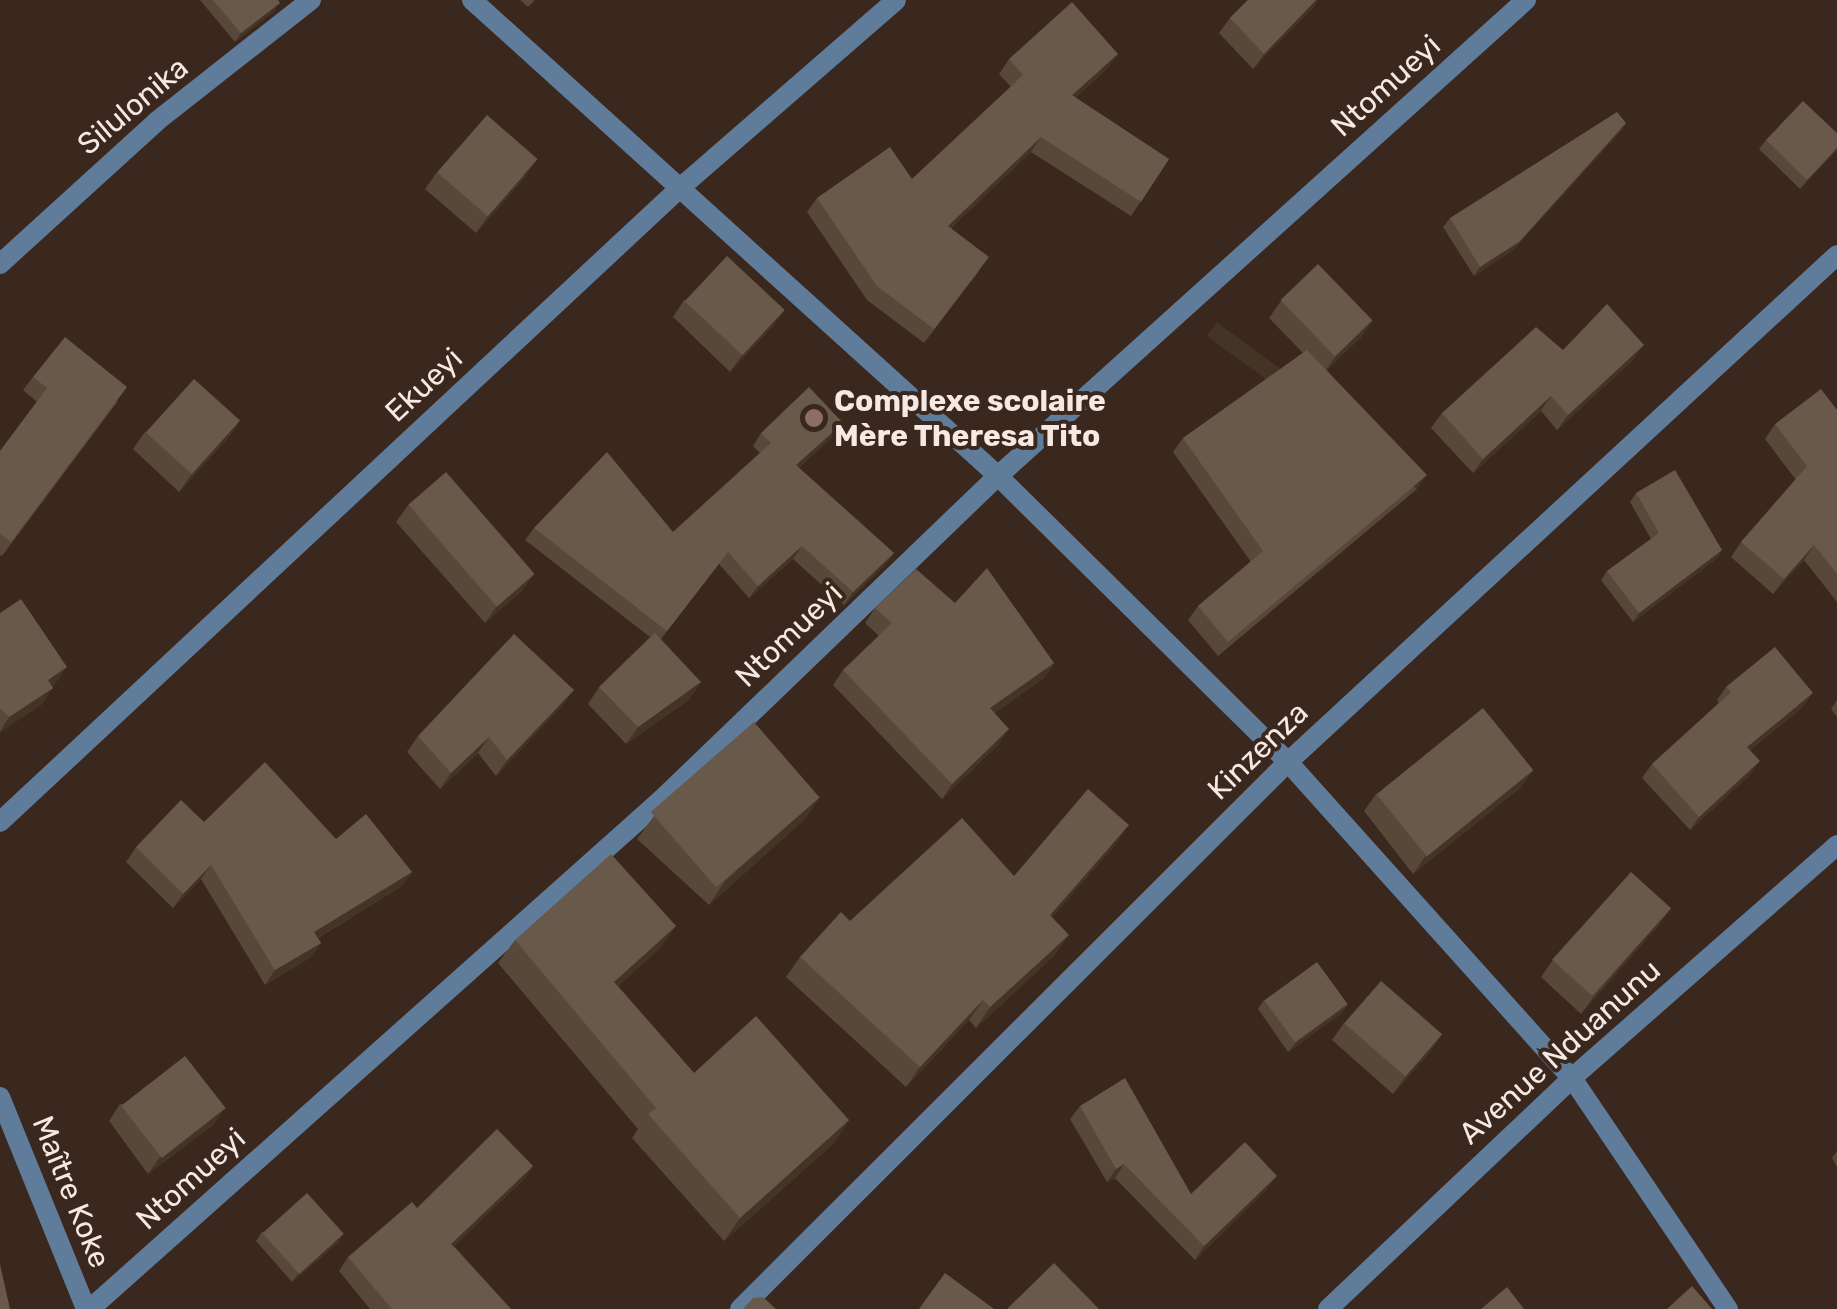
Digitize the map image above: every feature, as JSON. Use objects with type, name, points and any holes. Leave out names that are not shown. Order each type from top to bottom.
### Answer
[{"type":"street","name":"Silulonika","points":[[0,264],[157,121],[311,0]]},
{"type":"street","points":[[472,0],[998,476],[1288,762],[1572,1078],[1728,1309]]},
{"type":"street","name":"Ekueyi","points":[[0,822],[680,188],[896,0]]},
{"type":"street","name":"Ntomueyi","points":[[88,1309],[662,799],[998,476],[1526,0]]},
{"type":"street","name":"Kinzenza","points":[[740,1309],[1288,762],[1837,255]]},
{"type":"street","name":"Avenue Nduanunu","points":[[1328,1309],[1572,1078],[1837,846]]},
{"type":"street","name":"Maître Koke","points":[[0,1097],[88,1309]]},
{"type":"building","points":[[213,0],[278,0],[280,3],[241,33]]},
{"type":"building","points":[[1248,0],[1316,0],[1264,54],[1230,18]]},
{"type":"building","points":[[1072,2],[1118,54],[1072,95],[1169,159],[1141,202],[1041,137],[948,226],[989,257],[934,329],[877,286],[817,198],[890,147],[912,179],[1023,75],[1009,59]]},
{"type":"building","points":[[1803,101],[1837,133],[1837,148],[1807,180],[1766,140]]},
{"type":"building","points":[[1617,112],[1626,123],[1519,242],[1480,267],[1450,218]]},
{"type":"building","points":[[487,115],[538,159],[488,216],[437,172]]},
{"type":"building","points":[[727,256],[785,310],[742,355],[685,301]]},
{"type":"building","points":[[1318,264],[1372,320],[1335,356],[1281,300]]},
{"type":"building","points":[[1607,304],[1644,345],[1568,415],[1551,396],[1483,459],[1442,413],[1536,327],[1563,350]]},
{"type":"building","points":[[65,337],[127,387],[11,542],[0,534],[0,451],[47,388],[33,377]]},
{"type":"building","points":[[1307,350],[1427,475],[1228,642],[1198,606],[1263,551],[1183,438]]},
{"type":"building","points":[[194,379],[240,420],[192,474],[146,433]]},
{"type":"building","points":[[809,387],[843,423],[796,465],[894,553],[853,592],[802,546],[758,586],[728,552],[667,631],[534,528],[607,452],[673,532],[771,443],[761,433]]},
{"type":"building","points":[[1821,389],[1837,410],[1837,574],[1814,545],[1784,579],[1741,542],[1807,466],[1775,424]]},
{"type":"building","points":[[1675,470],[1722,550],[1639,613],[1607,571],[1659,533],[1636,493]]},
{"type":"building","points":[[446,472],[535,574],[497,607],[408,505]]},
{"type":"building","points":[[987,568],[1054,663],[990,708],[1009,729],[952,784],[843,670],[892,623],[875,608],[916,569],[955,603]]},
{"type":"building","points":[[21,599],[67,667],[48,680],[53,688],[9,717],[0,708],[0,613]]},
{"type":"building","points":[[655,633],[701,682],[638,727],[599,687]]},
{"type":"building","points":[[514,634],[574,690],[507,760],[489,737],[451,773],[418,736]]},
{"type":"building","points":[[1775,647],[1813,693],[1747,747],[1760,761],[1699,817],[1652,764],[1731,692],[1726,687]]},
{"type":"building","points":[[1483,708],[1533,770],[1427,856],[1377,794]]},
{"type":"building","points":[[754,722],[820,797],[716,887],[651,812]]},
{"type":"building","points":[[265,762],[336,839],[366,814],[412,872],[314,932],[321,943],[275,970],[211,865],[183,894],[136,847],[181,800],[204,822]]},
{"type":"building","points":[[1088,789],[1129,825],[1050,915],[1069,935],[990,1007],[983,1000],[920,1067],[800,957],[841,912],[850,921],[962,818],[1014,876]]},
{"type":"building","points":[[611,854],[676,926],[614,982],[694,1073],[756,1016],[849,1120],[740,1218],[648,1114],[656,1108],[515,940]]},
{"type":"building","points":[[1631,872],[1671,908],[1592,996],[1552,960]]},
{"type":"building","points":[[1317,962],[1348,1004],[1295,1042],[1264,1000]]},
{"type":"building","points":[[1381,981],[1442,1034],[1405,1076],[1344,1023]]},
{"type":"building","points":[[185,1056],[226,1108],[162,1158],[121,1106]]},
{"type":"building","points":[[1125,1078],[1191,1194],[1245,1142],[1277,1176],[1204,1246],[1124,1164],[1116,1169],[1080,1106]]},
{"type":"building","points":[[497,1129],[533,1166],[451,1244],[511,1309],[392,1309],[348,1257],[412,1202],[417,1208]]},
{"type":"building","points":[[307,1193],[344,1234],[299,1274],[262,1233]]},
{"type":"building","points":[[1054,1263],[1099,1309],[1007,1309]]},
{"type":"building","points":[[0,1264],[10,1309],[0,1309]]},
{"type":"building","points":[[945,1273],[994,1309],[919,1309]]},
{"type":"building","points":[[1692,1286],[1712,1309],[1667,1309]]},
{"type":"building","points":[[1507,1287],[1524,1309],[1481,1309]]},
{"type":"building","points":[[763,1297],[776,1309],[743,1309],[753,1298]]},
{"type":"place","name":"Complexe scolaire Mère Theresa Tito","points":[[814,418]]}]
